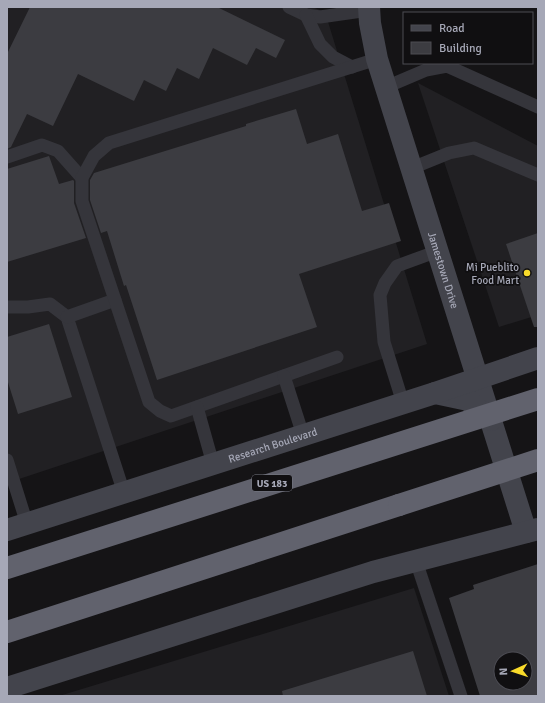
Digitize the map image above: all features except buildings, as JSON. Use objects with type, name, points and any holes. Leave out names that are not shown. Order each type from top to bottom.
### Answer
[{"type":"highway","name":"US 183","points":[[7,568],[538,399]]},
{"type":"highway","points":[[7,632],[538,460]]},
{"type":"main road","name":"Jamestown Drive","points":[[369,8],[370,23],[377,59],[386,88],[491,420],[532,530]]},
{"type":"main road","name":"Research Boulevard","points":[[17,527],[435,393],[538,358]]},
{"type":"main road","points":[[435,393],[468,400],[491,420]]},
{"type":"main road","points":[[7,688],[373,572],[532,530]]},
{"type":"lane","points":[[289,7],[306,16],[320,17],[369,8]]},
{"type":"lane","points":[[306,16],[320,44],[333,57],[352,67]]},
{"type":"lane","points":[[337,357],[171,416],[160,411],[149,402],[82,201],[82,178],[94,156],[109,143],[377,59]]},
{"type":"lane","points":[[386,88],[426,70],[447,66],[538,107]]},
{"type":"lane","points":[[7,157],[42,145],[58,151],[82,178]]},
{"type":"lane","points":[[412,168],[449,153],[474,148],[538,175]]},
{"type":"lane","points":[[403,403],[384,342],[380,295],[385,283],[397,266],[438,251]]},
{"type":"lane","points":[[66,317],[115,300]]},
{"type":"lane","points":[[7,306],[28,307],[50,304],[66,317],[124,493]]},
{"type":"lane","points":[[284,376],[303,435]]},
{"type":"lane","points":[[197,407],[213,464]]},
{"type":"lane","points":[[7,460],[17,527]]},
{"type":"lane","points":[[416,561],[461,696]]},
{"type":"shaded area","points":[[7,7],[312,7],[325,12],[427,344],[7,483]]},
{"type":"shaded area","points":[[418,83],[538,146],[538,315],[499,327]]},
{"type":"shaded area","points":[[414,588],[449,696],[59,696]]},
{"type":"place","name":"Mi Pueblito Food Mart","points":[[527,273]]}]
